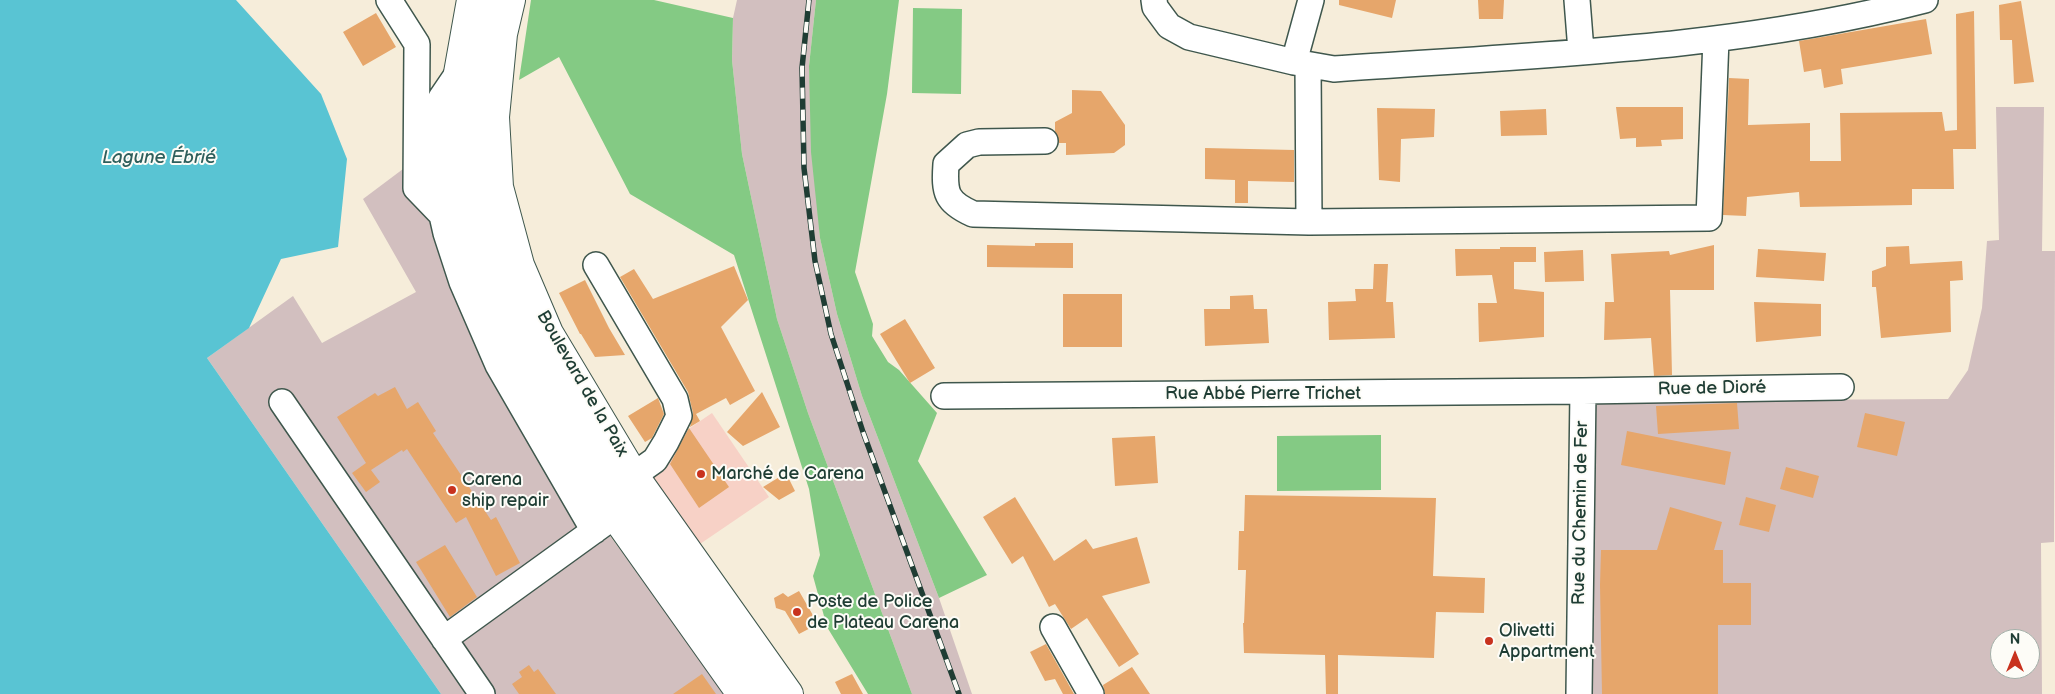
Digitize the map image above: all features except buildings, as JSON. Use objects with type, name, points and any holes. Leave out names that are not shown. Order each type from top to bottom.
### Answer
[{"type":"main road","name":"Boulevard de la Paix","points":[[471,0],[458,73],[457,146],[466,224],[479,278],[516,355],[577,463],[615,521],[742,694]]},
{"type":"main road","name":"Boulevard de la Paix","points":[[511,0],[503,34],[495,117],[499,187],[520,265],[549,332],[634,475],[701,582],[789,694]]},
{"type":"street","points":[[389,0],[417,44],[416,188],[442,215]]},
{"type":"street","name":"Boulevard de la Paix","points":[[490,0],[478,78],[474,152],[485,222],[498,276],[527,343],[596,457],[615,521]]},
{"type":"street","points":[[1154,0],[1155,7],[1169,26],[1189,37],[1301,64],[1334,69],[1716,39],[1801,27],[1925,0]]},
{"type":"street","points":[[1309,222],[1301,64],[1310,0]]},
{"type":"street","points":[[1577,0],[1581,51]]},
{"type":"street","points":[[1045,141],[979,142],[967,145],[946,164],[945,180],[947,191],[956,206],[973,214],[1309,222],[1709,218],[1716,39]]},
{"type":"street","points":[[458,73],[441,98],[437,169],[438,202],[462,282],[498,366],[615,521],[701,582]]},
{"type":"street","points":[[596,265],[678,407],[676,424],[655,460],[634,475]]},
{"type":"street","name":"Rue de Dioré","points":[[1583,391],[1841,387]]},
{"type":"street","name":"Rue Abbé Pierre Trichet","points":[[944,396],[1583,391]]},
{"type":"street","name":"Rue du Chemin de Fer","points":[[1579,694],[1583,391]]},
{"type":"street","points":[[282,402],[482,694]]},
{"type":"street","points":[[444,639],[615,521]]},
{"type":"street","name":"Boulevard de la Paix","points":[[701,582],[763,694]]},
{"type":"street","points":[[1053,627],[1091,694]]},
{"type":"shaded area","points":[[737,0],[816,0],[809,66],[820,238],[837,314],[862,396],[939,598],[972,694],[912,694],[808,413],[777,319],[742,154],[732,60],[733,18]]},
{"type":"shaded area","points":[[1996,107],[2044,107],[2042,251],[2055,251],[2054,542],[2041,543],[2042,694],[1592,694],[1593,401],[1948,399],[1968,370],[1982,308],[1987,241],[1999,240]]},
{"type":"shaded area","points":[[403,169],[446,169],[602,525],[726,694],[441,694],[207,358],[293,296],[322,343],[416,292],[363,199]]},
{"type":"shaded area","name":"Marché de Carena","points":[[712,413],[769,497],[697,546],[640,462]]},
{"type":"green space","points":[[531,0],[654,0],[733,18],[732,60],[742,154],[777,319],[808,413],[912,694],[868,694],[827,627],[813,576],[820,555],[809,489],[734,255],[630,194],[559,57],[519,80]]},
{"type":"green space","points":[[816,0],[899,0],[887,94],[855,272],[873,324],[872,336],[888,362],[899,370],[937,413],[918,461],[987,575],[939,598],[862,396],[837,314],[820,238],[811,152],[809,66]]},
{"type":"green space","points":[[913,8],[962,9],[961,94],[912,93]]},
{"type":"green space","points":[[1381,435],[1381,490],[1277,491],[1277,436]]},
{"type":"water","name":"Lagune Ébrié","points":[[0,0],[236,0],[321,94],[347,159],[338,247],[281,259],[249,328],[207,358],[441,694],[0,694]]},
{"type":"railway","points":[[809,0],[802,68],[804,168],[815,261],[831,334],[863,432],[959,694]]},
{"type":"place","name":"Marché de Carena","points":[[701,474]]},
{"type":"place","name":"Carena ship repair","points":[[452,490]]},
{"type":"place","name":"Poste de Police de Plateau Carena","points":[[797,612]]},
{"type":"place","name":"Olivetti Appartment","points":[[1489,641]]}]
